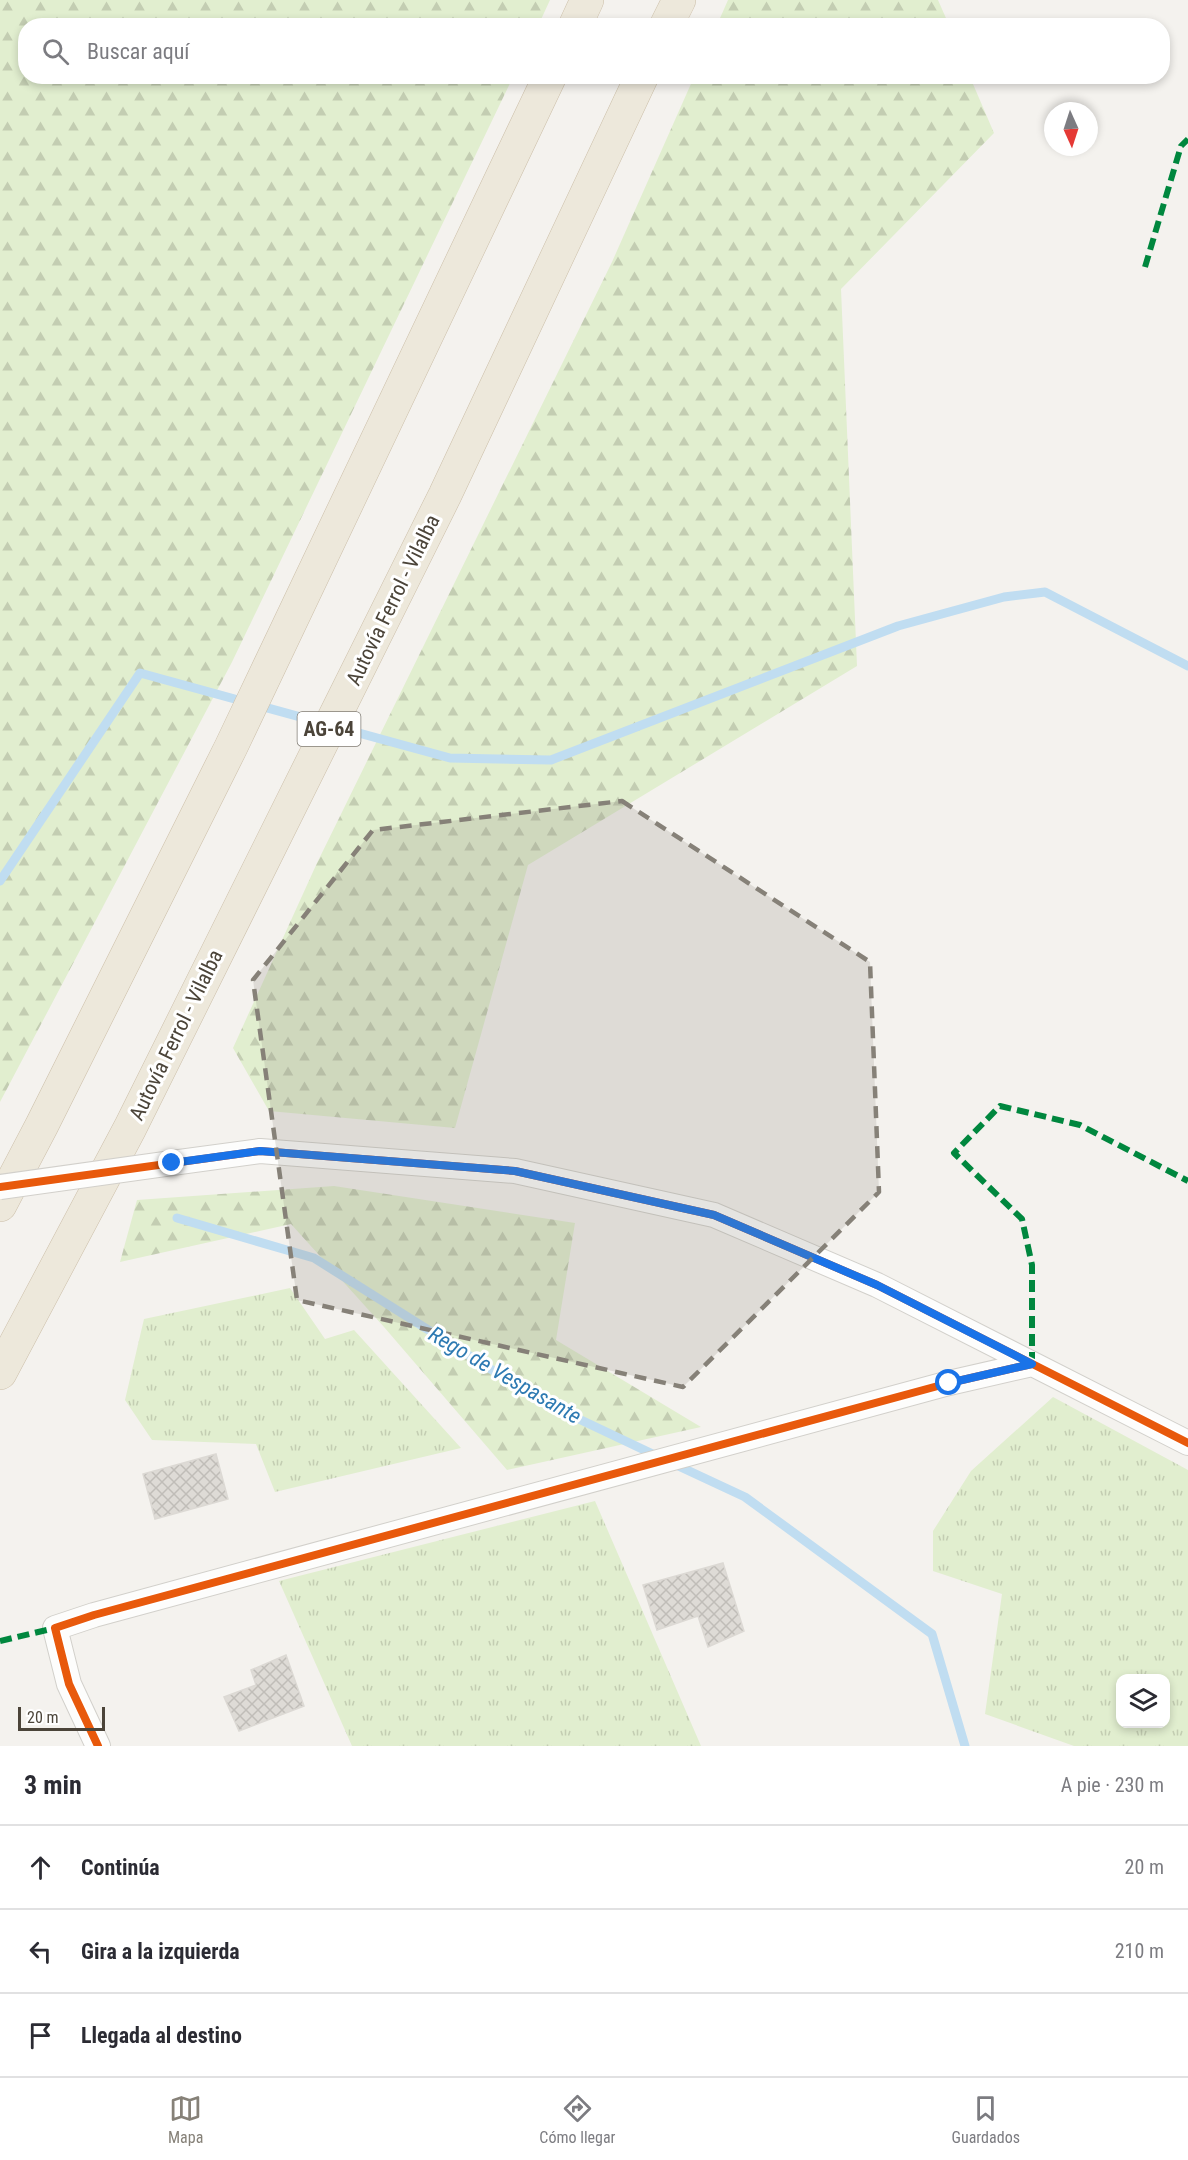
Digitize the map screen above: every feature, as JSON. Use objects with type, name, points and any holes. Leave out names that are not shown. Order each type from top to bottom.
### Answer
[{"type":"highway","points":[[579,18],[587,0]]},
{"type":"highway","points":[[670,18],[679,0]]},
{"type":"highway","points":[[0,1205],[231,747],[546,84]]},
{"type":"highway","name":"Autovía Ferrol - Vilalba","points":[[0,1373],[130,1128],[440,506],[638,84]]},
{"type":"street","points":[[0,1187],[260,1151],[515,1171],[714,1215],[877,1285],[1188,1443]]},
{"type":"street","points":[[98,1746],[69,1684],[55,1628],[926,1389],[1032,1364]]},
{"type":"highlighted area","points":[[622,801],[870,962],[879,1192],[683,1387],[297,1300],[253,980],[373,830]]},
{"type":"green space","points":[[0,0],[550,0],[542,18],[18,18],[18,84],[510,84],[232,662],[0,1102]]},
{"type":"green space","points":[[728,0],[938,0],[946,18],[720,18]]},
{"type":"green space","points":[[691,84],[973,84],[994,133],[841,289],[857,666],[528,865],[455,1128],[269,1111],[233,1048],[317,863],[612,262]]},
{"type":"green space","points":[[334,1186],[575,1223],[556,1340],[701,1427],[507,1470],[384,1327],[291,1224],[120,1262],[137,1200]]},
{"type":"green space","points":[[290,1288],[325,1339],[354,1330],[461,1448],[275,1492],[256,1444],[152,1440],[125,1400],[144,1319]]},
{"type":"green space","points":[[1053,1397],[1188,1470],[1188,1746],[1074,1746],[985,1714],[1002,1594],[933,1571],[933,1531],[971,1471]]},
{"type":"green space","points":[[595,1501],[701,1746],[352,1746],[279,1581]]},
{"type":"building","points":[[216,1454],[228,1499],[155,1519],[143,1474]]},
{"type":"building","points":[[723,1563],[744,1631],[708,1647],[698,1616],[657,1630],[643,1585]]},
{"type":"building","points":[[286,1655],[304,1706],[239,1731],[224,1697],[256,1685],[251,1670]]},
{"type":"waterway","points":[[0,881],[140,673],[450,758],[551,760],[898,626],[1004,597],[1045,592],[1188,666]]},
{"type":"waterway","name":"Rego de Vespasante","points":[[177,1218],[314,1258],[543,1402],[659,1457]]},
{"type":"waterway","name":"Rego de Vespasante","points":[[672,1463],[745,1497],[932,1634],[965,1746]]},
{"type":"marked path","points":[[1145,267],[1181,146],[1188,139]]},
{"type":"marked path","points":[[1032,1364],[1032,1265],[1022,1219],[954,1153],[1000,1106],[1080,1125],[1188,1181]]},
{"type":"marked path","points":[[0,1641],[55,1628]]},
{"type":"cycle path","points":[[0,1187],[260,1151],[515,1171],[714,1215],[877,1285],[1188,1443]]},
{"type":"cycle path","points":[[98,1746],[69,1684],[55,1628],[94,1615],[949,1383],[1032,1364]]},
{"type":"route","points":[[172,1163],[260,1151],[515,1171],[714,1215],[877,1285],[1032,1364],[949,1383]]}]
